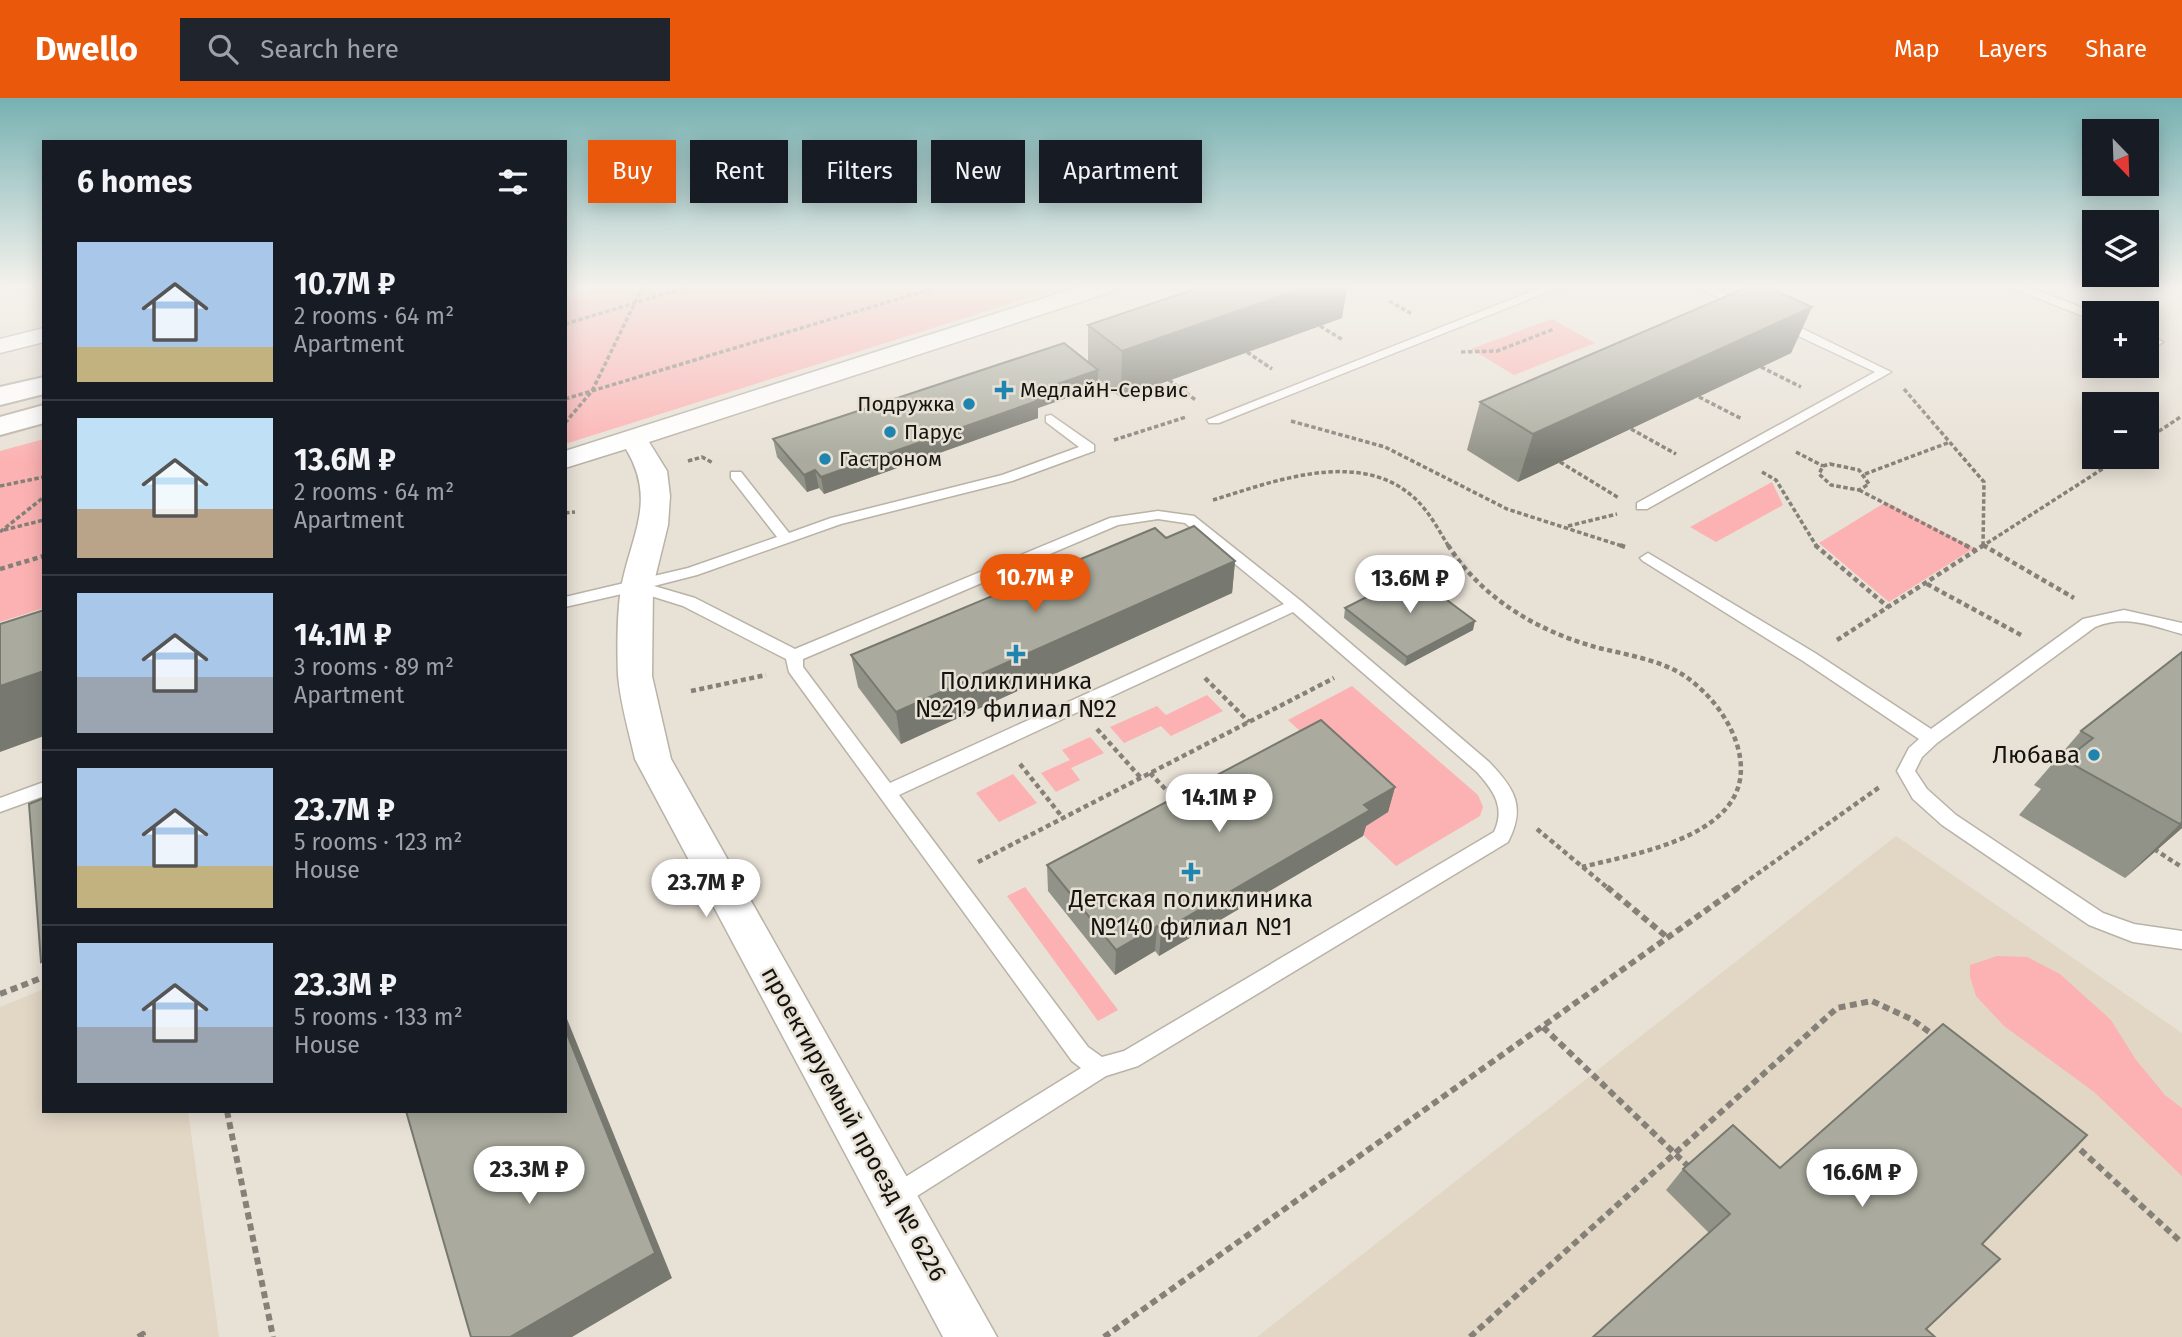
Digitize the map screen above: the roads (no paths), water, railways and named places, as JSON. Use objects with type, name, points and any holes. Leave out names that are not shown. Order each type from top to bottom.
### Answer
[{"type":"main road","points":[[0,396],[42,386]]},
{"type":"main road","points":[[0,426],[42,415]]},
{"type":"street","points":[[567,459],[926,344]]},
{"type":"street","name":"проектируемый проезд № 6226","points":[[633,438],[653,471],[656,496],[653,525],[637,586],[635,676],[653,759],[971,1337]]},
{"type":"lane","points":[[1214,420],[1408,344]]},
{"type":"lane","points":[[1639,507],[1885,372],[1825,344]]},
{"type":"lane","points":[[567,602],[692,572],[836,521],[1007,478],[1088,448],[1051,419]]},
{"type":"lane","points":[[736,475],[786,538]]},
{"type":"lane","points":[[794,662],[1115,521],[1158,515],[1188,519],[1295,605],[1483,767],[1501,785],[1511,806],[1509,824],[1501,838],[1130,1059],[1100,1068],[895,1198]]},
{"type":"lane","points":[[1648,558],[1809,657],[1931,738]]},
{"type":"lane","points":[[637,586],[689,602],[794,662],[885,793],[1080,1054],[1100,1068]]},
{"type":"lane","points":[[885,793],[1295,605]]},
{"type":"lane","points":[[2182,629],[2123,612],[2105,615],[2089,622],[1931,738],[1915,753],[1906,771],[1920,794],[1949,820],[2096,919],[2133,933],[2182,940]]},
{"type":"lane","points":[[0,805],[42,790]]},
{"type":"place","name":"МедлайН-Сервис","points":[[1004,390]]},
{"type":"place","name":"Подружка","points":[[969,404]]},
{"type":"place","name":"Парус","points":[[890,432]]},
{"type":"place","name":"Гастроном","points":[[825,459]]},
{"type":"place","name":"Поликлиника №219 филиал №2","points":[[1016,654]]},
{"type":"place","name":"Любава","points":[[2094,755]]},
{"type":"place","name":"Детская поликлиника №140 филиал №1","points":[[1191,872]]}]
